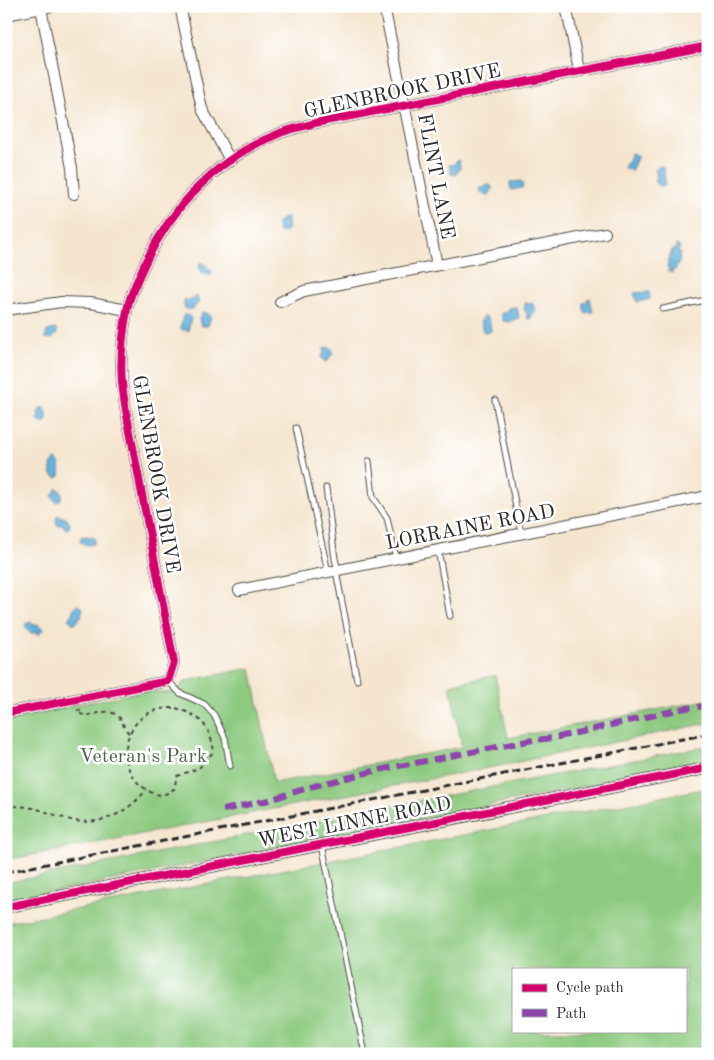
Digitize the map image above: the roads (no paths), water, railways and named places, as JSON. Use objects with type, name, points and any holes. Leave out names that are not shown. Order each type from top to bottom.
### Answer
[{"type":"street","points":[[6,15],[52,6]]},
{"type":"street","points":[[180,6],[202,110],[230,160]]},
{"type":"street","name":"FLINT LANE","points":[[384,6],[437,266]]},
{"type":"street","points":[[566,6],[579,70]]},
{"type":"street","points":[[41,8],[72,168],[74,194]]},
{"type":"street","name":"GLENBROOK DRIVE","points":[[168,681],[174,662],[122,381],[123,349],[130,296],[158,236],[177,209],[200,183],[230,160],[278,134],[315,123],[708,46]]},
{"type":"street","points":[[280,302],[304,291],[605,233]]},
{"type":"street","points":[[6,310],[62,302],[91,304],[127,310]]},
{"type":"street","name":"LORRAINE ROAD","points":[[239,590],[708,496]]},
{"type":"street","points":[[6,714],[168,681]]},
{"type":"street","name":"WEST LINNE ROAD","points":[[6,907],[708,768]]},
{"type":"lane","points":[[663,309],[708,302]]},
{"type":"lane","points":[[495,400],[520,533]]},
{"type":"lane","points":[[296,428],[334,571],[357,680]]},
{"type":"lane","points":[[369,461],[373,498],[387,518],[396,558]]},
{"type":"lane","points":[[326,488],[335,559],[334,571]]},
{"type":"lane","points":[[438,550],[450,616]]},
{"type":"lane","points":[[168,681],[180,693],[204,704],[214,714],[225,738],[230,766]]},
{"type":"lane","points":[[322,844],[365,1054]]},
{"type":"water","points":[[631,153],[638,156],[631,171],[624,168]]},
{"type":"water","points":[[459,160],[460,168],[455,175],[451,174],[449,165],[455,164]]},
{"type":"water","points":[[658,166],[663,167],[666,185],[660,186],[654,181],[657,177],[655,169]]},
{"type":"water","points":[[521,181],[523,184],[522,188],[512,190],[510,182]]},
{"type":"water","points":[[490,185],[493,188],[489,195],[479,192],[480,187]]},
{"type":"water","points":[[286,217],[288,219],[287,230],[280,233],[277,223]]},
{"type":"water","points":[[676,245],[680,247],[678,252],[680,253],[679,262],[672,273],[668,272],[669,268],[667,267],[672,250],[675,250]]},
{"type":"water","points":[[200,263],[204,263],[212,270],[211,275],[208,275],[207,272],[202,274],[199,266]]},
{"type":"water","points":[[649,292],[650,299],[637,302],[634,293]]},
{"type":"water","points":[[197,296],[199,302],[193,309],[184,307],[184,299],[189,301]]},
{"type":"water","points":[[590,298],[593,312],[585,313],[583,303],[588,302],[587,299]]},
{"type":"water","points":[[526,302],[528,304],[532,303],[536,310],[529,320],[524,310]]},
{"type":"water","points":[[517,307],[519,318],[510,322],[503,321],[501,313],[508,312],[508,308]]},
{"type":"water","points":[[205,312],[211,316],[208,326],[201,326],[199,319],[202,313]]},
{"type":"water","points":[[186,314],[191,318],[188,331],[180,329],[183,316]]},
{"type":"water","points":[[486,316],[491,329],[487,333],[483,331],[480,321]]},
{"type":"water","points":[[57,330],[57,334],[52,339],[45,338],[47,331]]},
{"type":"water","points":[[324,348],[332,349],[333,354],[325,362],[321,357],[324,353]]},
{"type":"water","points":[[41,407],[45,408],[47,413],[45,423],[41,423],[38,420],[38,412]]},
{"type":"water","points":[[56,460],[60,465],[60,476],[56,478],[51,474],[51,470],[52,464]]},
{"type":"water","points":[[57,488],[62,492],[62,495],[61,499],[56,502],[52,496]]},
{"type":"water","points":[[58,515],[67,519],[70,524],[69,528],[66,529],[62,525],[57,525],[56,517]]},
{"type":"water","points":[[81,537],[95,538],[94,544],[88,545],[80,542]]},
{"type":"water","points":[[78,605],[82,607],[82,616],[74,624],[68,619],[73,614],[73,609]]},
{"type":"water","points":[[31,622],[32,625],[37,624],[43,628],[44,631],[40,630],[40,634],[36,632],[31,634],[25,624]]},
{"type":"railway","points":[[6,872],[708,734]]},
{"type":"park label","name":"Veteran's Park","points":[[143,755]]}]
